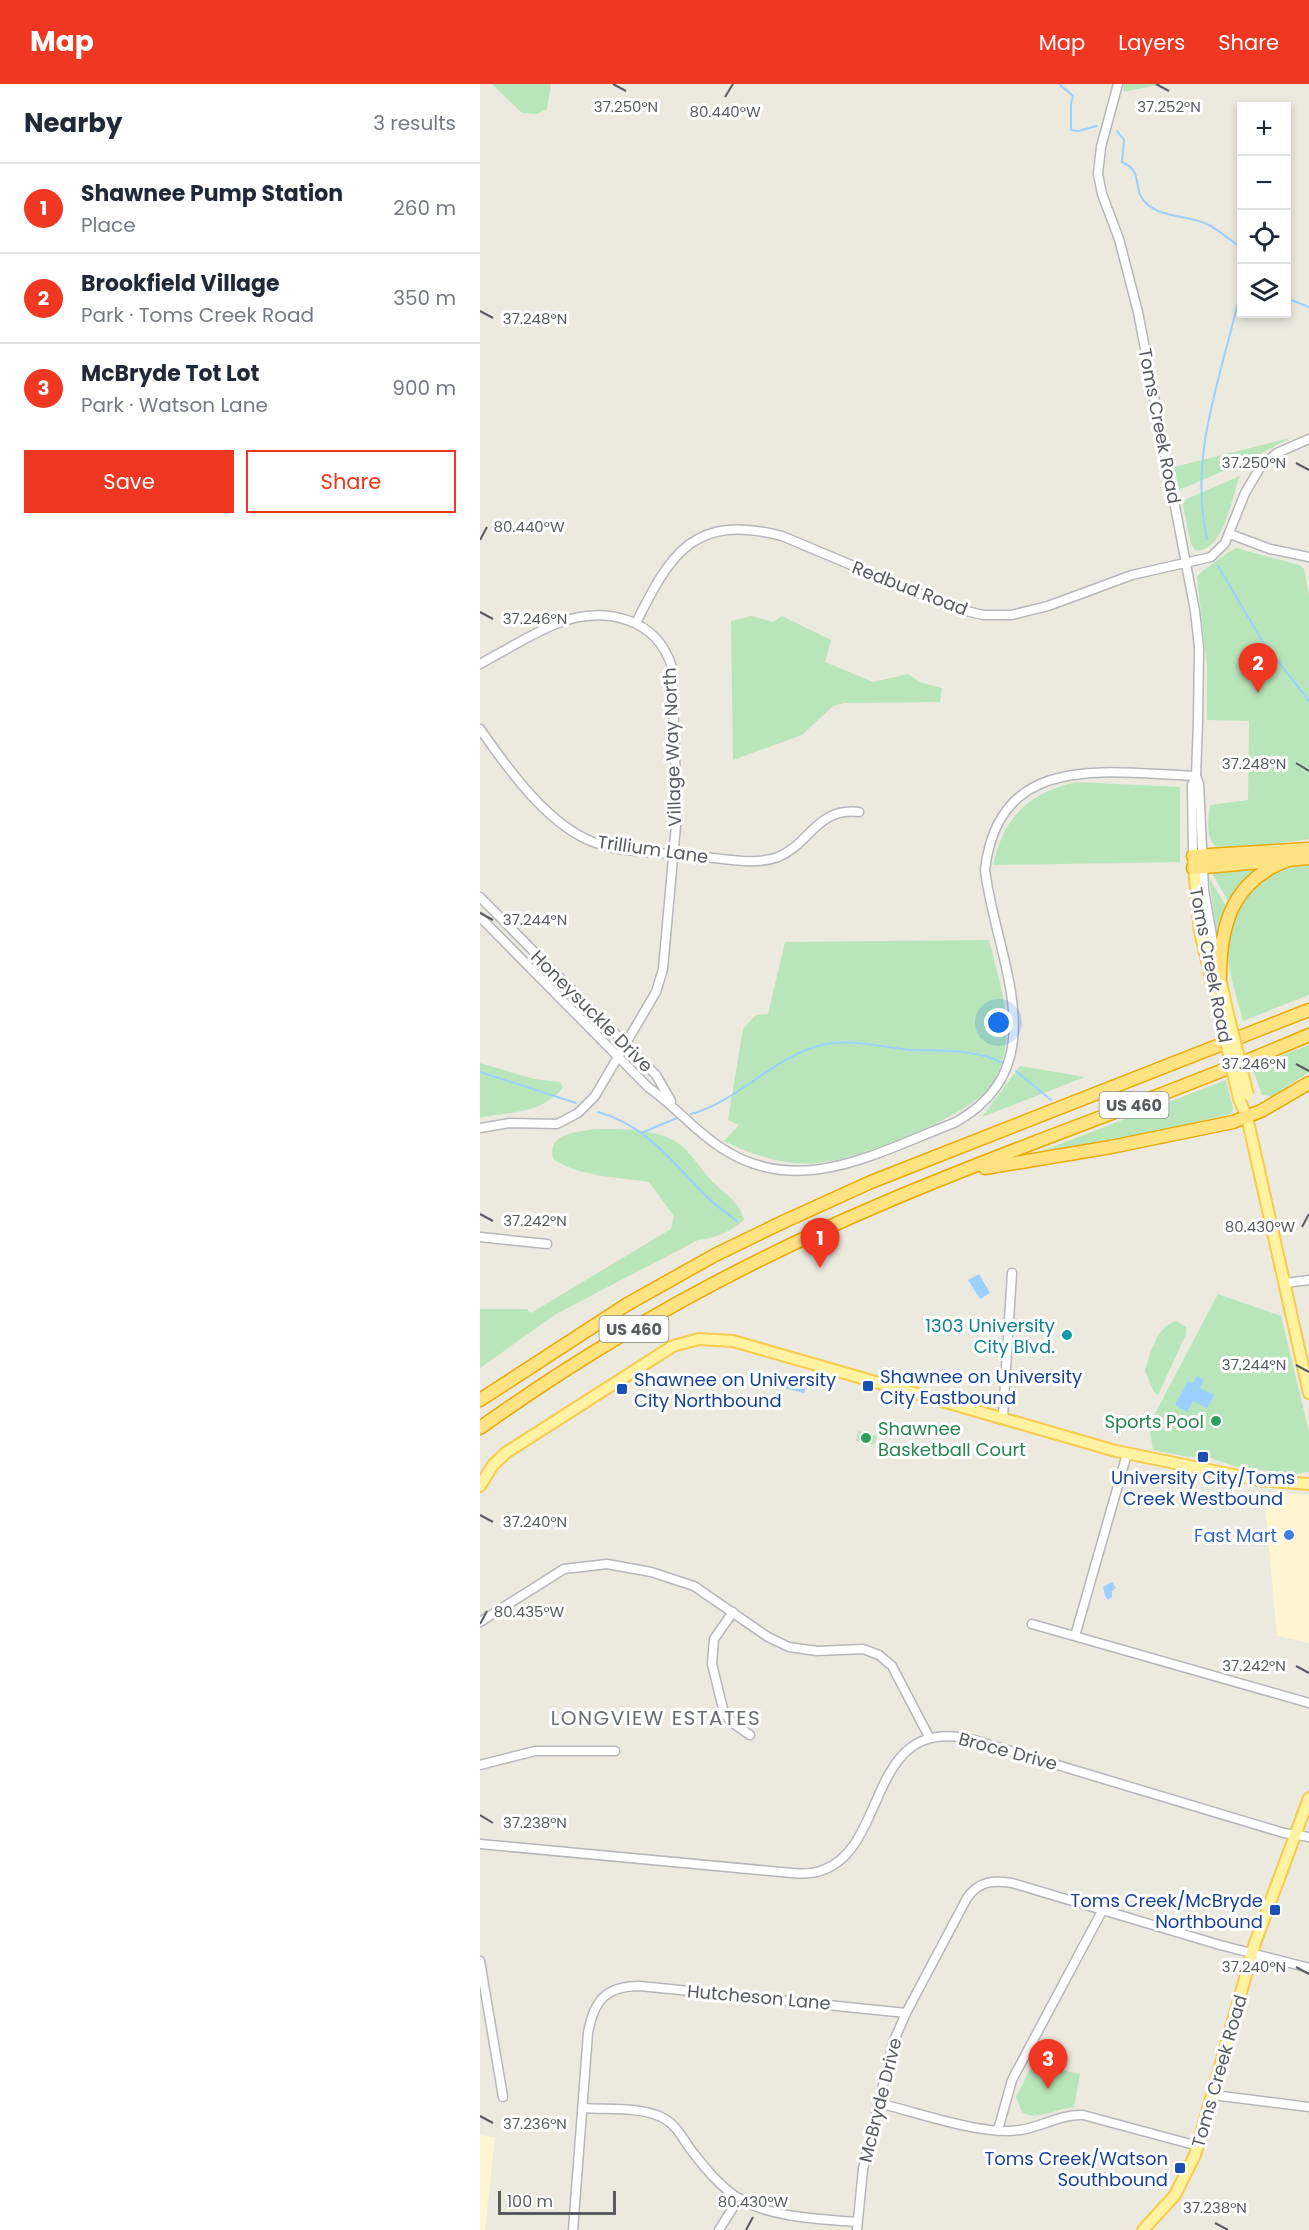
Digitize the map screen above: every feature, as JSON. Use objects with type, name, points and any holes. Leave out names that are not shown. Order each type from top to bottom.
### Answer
[{"type":"highway","points":[[1198,862],[1309,849]]},
{"type":"highway","points":[[1220,978],[1222,937],[1226,919],[1236,899],[1257,877],[1294,858]]},
{"type":"highway","points":[[1198,862],[1309,858]]},
{"type":"highway","name":"US 460","points":[[480,1400],[626,1305],[715,1255],[783,1222],[871,1182],[1309,1010]]},
{"type":"highway","name":"US 460","points":[[480,1428],[571,1367],[705,1288],[844,1220],[957,1173],[1228,1070],[1309,1035]]},
{"type":"highway","points":[[957,1173],[1111,1147],[1233,1122],[1271,1106],[1309,1083]]},
{"type":"main road","name":"Toms Creek Road","points":[[1198,862],[1200,932],[1224,1015],[1244,1097],[1309,1393]]},
{"type":"main road","name":"Toms Creek Road","points":[[1220,978],[1224,1015]]},
{"type":"main road","points":[[480,1486],[493,1465],[517,1445],[663,1351],[699,1339],[734,1341],[1003,1416],[1127,1454],[1258,1480],[1309,1484]]},
{"type":"main road","name":"Toms Creek Road","points":[[1144,2230],[1175,2195],[1198,2146],[1252,1953],[1309,1798]]},
{"type":"street","name":"Toms Creek Road","points":[[1118,84],[1101,147],[1098,174],[1102,194],[1119,239],[1138,312],[1186,561],[1199,647],[1196,776],[1199,784],[1198,862],[1209,930],[1220,978]]},
{"type":"street","name":"Redbud Road","points":[[636,623],[661,575],[678,553],[699,538],[732,528],[757,529],[782,536],[954,608],[983,615],[1011,615],[1048,606],[1132,575],[1212,556],[1225,543],[1230,534],[1245,493],[1261,466],[1275,455],[1309,439]]},
{"type":"street","points":[[1230,534],[1274,550],[1309,556]]},
{"type":"street","name":"Village Way North","points":[[480,663],[542,631],[567,621],[601,616],[636,623],[656,637],[668,655],[672,667],[677,814],[660,982],[595,1096],[568,1119],[557,1124],[510,1123],[480,1128]]},
{"type":"street","name":"Trillium Lane","points":[[480,729],[536,800],[553,817],[577,835],[612,847],[739,860],[761,860],[777,857],[792,848],[814,826],[830,816],[846,811],[859,812]]},
{"type":"street","name":"Honeysuckle Drive","points":[[480,917],[649,1088],[673,1104],[712,1141],[733,1155],[763,1168],[788,1172],[830,1169],[954,1123],[973,1113],[990,1099],[1002,1082],[1010,1063],[1015,1037],[1014,1011],[985,870],[988,847],[996,826],[1006,811],[1032,788],[1049,779],[1071,774],[1196,776]]},
{"type":"street","name":"Honeysuckle Drive","points":[[480,897],[656,1075],[673,1104]]},
{"type":"street","points":[[480,1237],[547,1244]]},
{"type":"street","points":[[1003,1416],[1012,1273]]},
{"type":"street","points":[[1285,1283],[1309,1280]]},
{"type":"street","points":[[1075,1636],[1127,1454]]},
{"type":"street","points":[[480,1622],[558,1572],[601,1564],[651,1572],[694,1586],[768,1637],[789,1647],[817,1651],[863,1649],[879,1655],[892,1666],[929,1737],[911,1747],[898,1759],[847,1851],[832,1865],[815,1872],[792,1873],[480,1844]]},
{"type":"street","points":[[733,1612],[714,1639],[712,1665],[724,1713],[734,1724],[750,1735]]},
{"type":"street","points":[[1032,1624],[1309,1704]]},
{"type":"street","name":"Broce Drive","points":[[929,1737],[949,1735],[974,1740],[1309,1837]]},
{"type":"street","points":[[480,1765],[535,1751],[615,1751]]},
{"type":"street","name":"McBryde Drive","points":[[857,2226],[863,2169],[893,2043],[906,2013],[967,1898],[980,1885],[993,1881],[1012,1883],[1102,1911]]},
{"type":"street","points":[[998,2130],[1012,2080],[1102,1911],[1309,1968]]},
{"type":"street","points":[[480,1961],[502,2097]]},
{"type":"street","name":"Hutcheson Lane","points":[[583,2108],[589,2027],[599,2001],[613,1990],[640,1986],[906,2013]]},
{"type":"street","points":[[1213,2095],[1309,2107]]},
{"type":"street","points":[[878,2103],[970,2126],[998,2130],[1020,2130],[1079,2115],[1198,2146]]},
{"type":"street","points":[[573,2230],[583,2108],[630,2111],[664,2118],[678,2130],[713,2176],[739,2198],[768,2210],[857,2226]]},
{"type":"street","points":[[720,2230],[739,2198]]},
{"type":"shaded area","points":[[1264,1492],[1309,1495],[1309,1643],[1277,1636]]},
{"type":"shaded area","points":[[480,2135],[495,2137],[485,2230],[480,2230]]},
{"type":"green space","points":[[492,84],[551,84],[547,109],[537,114],[522,113]]},
{"type":"green space","points":[[1124,84],[1162,84],[1123,92]]},
{"type":"green space","points":[[1290,438],[1251,459],[1179,490],[1174,467]]},
{"type":"green space","points":[[1240,476],[1230,509],[1219,534],[1205,549],[1195,550],[1191,544],[1182,501]]},
{"type":"green space","points":[[1236,548],[1299,565],[1304,569],[1309,595],[1309,839],[1224,851],[1218,849],[1209,834],[1210,805],[1248,800],[1249,721],[1207,720],[1207,666],[1197,577]]},
{"type":"green space","points":[[751,616],[773,622],[782,616],[831,640],[825,662],[873,682],[908,674],[922,683],[942,688],[940,702],[844,703],[833,706],[802,735],[733,760],[731,621]]},
{"type":"green space","points":[[1076,782],[1180,787],[1180,862],[993,865],[1004,833],[1021,810],[1044,793]]},
{"type":"green space","points":[[1267,864],[1242,883],[1228,901],[1212,873]]},
{"type":"green space","points":[[1309,865],[1309,995],[1243,1021],[1228,957],[1228,940],[1232,923],[1250,894],[1263,882],[1293,867]]},
{"type":"green space","points":[[1209,878],[1226,906],[1217,935]]},
{"type":"green space","points":[[989,940],[1004,1002],[1005,1049],[1001,1065],[991,1086],[978,1098],[936,1124],[883,1146],[835,1160],[817,1163],[781,1161],[757,1155],[724,1141],[739,1125],[728,1120],[743,1029],[756,1015],[768,1014],[785,942]]},
{"type":"green space","points":[[1309,1045],[1309,1072],[1273,1096],[1262,1095],[1252,1067]]},
{"type":"green space","points":[[480,1063],[534,1079],[560,1082],[563,1088],[534,1108],[480,1118]]},
{"type":"green space","points":[[1020,1066],[1085,1077],[982,1117]]},
{"type":"green space","points":[[1226,1080],[1233,1108],[1231,1114],[1134,1136],[1042,1151]]},
{"type":"green space","points":[[594,1129],[646,1131],[675,1141],[732,1199],[744,1220],[717,1236],[698,1240],[556,1314],[480,1368],[480,1309],[527,1309],[531,1313],[671,1229],[674,1216],[649,1182],[587,1173],[553,1159],[552,1150],[558,1139],[571,1133]]},
{"type":"green space","points":[[1218,1294],[1281,1316],[1309,1432],[1309,1472],[1295,1474],[1237,1467],[1204,1456],[1188,1457],[1153,1450],[1149,1425]]},
{"type":"green space","points":[[1176,1321],[1186,1327],[1186,1334],[1158,1395],[1154,1392],[1145,1371],[1159,1334],[1169,1324]]},
{"type":"green space","name":"Shawnee Basketball Court","points":[[858,1431],[877,1436],[874,1445],[856,1441]]},
{"type":"green space","points":[[1033,2064],[1080,2074],[1074,2107],[1034,2116],[1022,2112],[1016,2097]]},
{"type":"water","points":[[979,1274],[990,1293],[980,1299],[968,1280]]},
{"type":"water","points":[[1197,1376],[1204,1380],[1200,1388],[1214,1395],[1207,1408],[1193,1401],[1187,1412],[1175,1405],[1188,1381],[1193,1383]]},
{"type":"water","points":[[787,1377],[807,1383],[804,1393],[784,1388]]},
{"type":"water","points":[[1112,1582],[1116,1588],[1108,1600],[1103,1587]]},
{"type":"waterway","points":[[1059,84],[1073,96],[1071,130],[1078,131],[1097,126]]},
{"type":"waterway","points":[[1117,131],[1124,140],[1122,162],[1129,166],[1136,176],[1139,192],[1146,203],[1167,214],[1207,224],[1237,244]]},
{"type":"waterway","points":[[1291,300],[1309,307]]},
{"type":"waterway","points":[[1207,539],[1202,506],[1205,442],[1218,379],[1237,307]]},
{"type":"waterway","points":[[1218,566],[1263,642],[1309,701]]},
{"type":"waterway","points":[[691,1114],[726,1099],[790,1057],[826,1044],[869,1044],[913,1050],[959,1052],[982,1055],[1003,1063]]},
{"type":"waterway","points":[[1016,1071],[1051,1100]]},
{"type":"waterway","points":[[480,1072],[576,1103]]},
{"type":"waterway","points":[[598,1112],[630,1125],[644,1135],[669,1157],[715,1205],[737,1221]]},
{"type":"waterway","points":[[641,1133],[677,1118]]},
{"type":"place","name":"Brookfield Village","points":[[1258,693]]},
{"type":"place","name":"Shawnee Pump Station","points":[[820,1268]]},
{"type":"place","name":"1303 University City Blvd.","points":[[1067,1335]]},
{"type":"place","name":"Shawnee on University City Eastbound","points":[[868,1386]]},
{"type":"place","name":"Shawnee on University City Northbound","points":[[622,1389]]},
{"type":"place","name":"Sports Pool","points":[[1216,1421]]},
{"type":"place","name":"Shawnee Basketball Court","points":[[866,1438]]},
{"type":"place","name":"University City/Toms Creek Westbound","points":[[1203,1457]]},
{"type":"place","name":"Fast Mart","points":[[1289,1535]]},
{"type":"place","name":"Toms Creek/McBryde Northbound","points":[[1275,1910]]},
{"type":"place","name":"McBryde Tot Lot","points":[[1048,2089]]},
{"type":"place","name":"Toms Creek/Watson Southbound","points":[[1180,2168]]},
{"type":"district","name":"LONGVIEW ESTATES","points":[[656,1718]]}]
